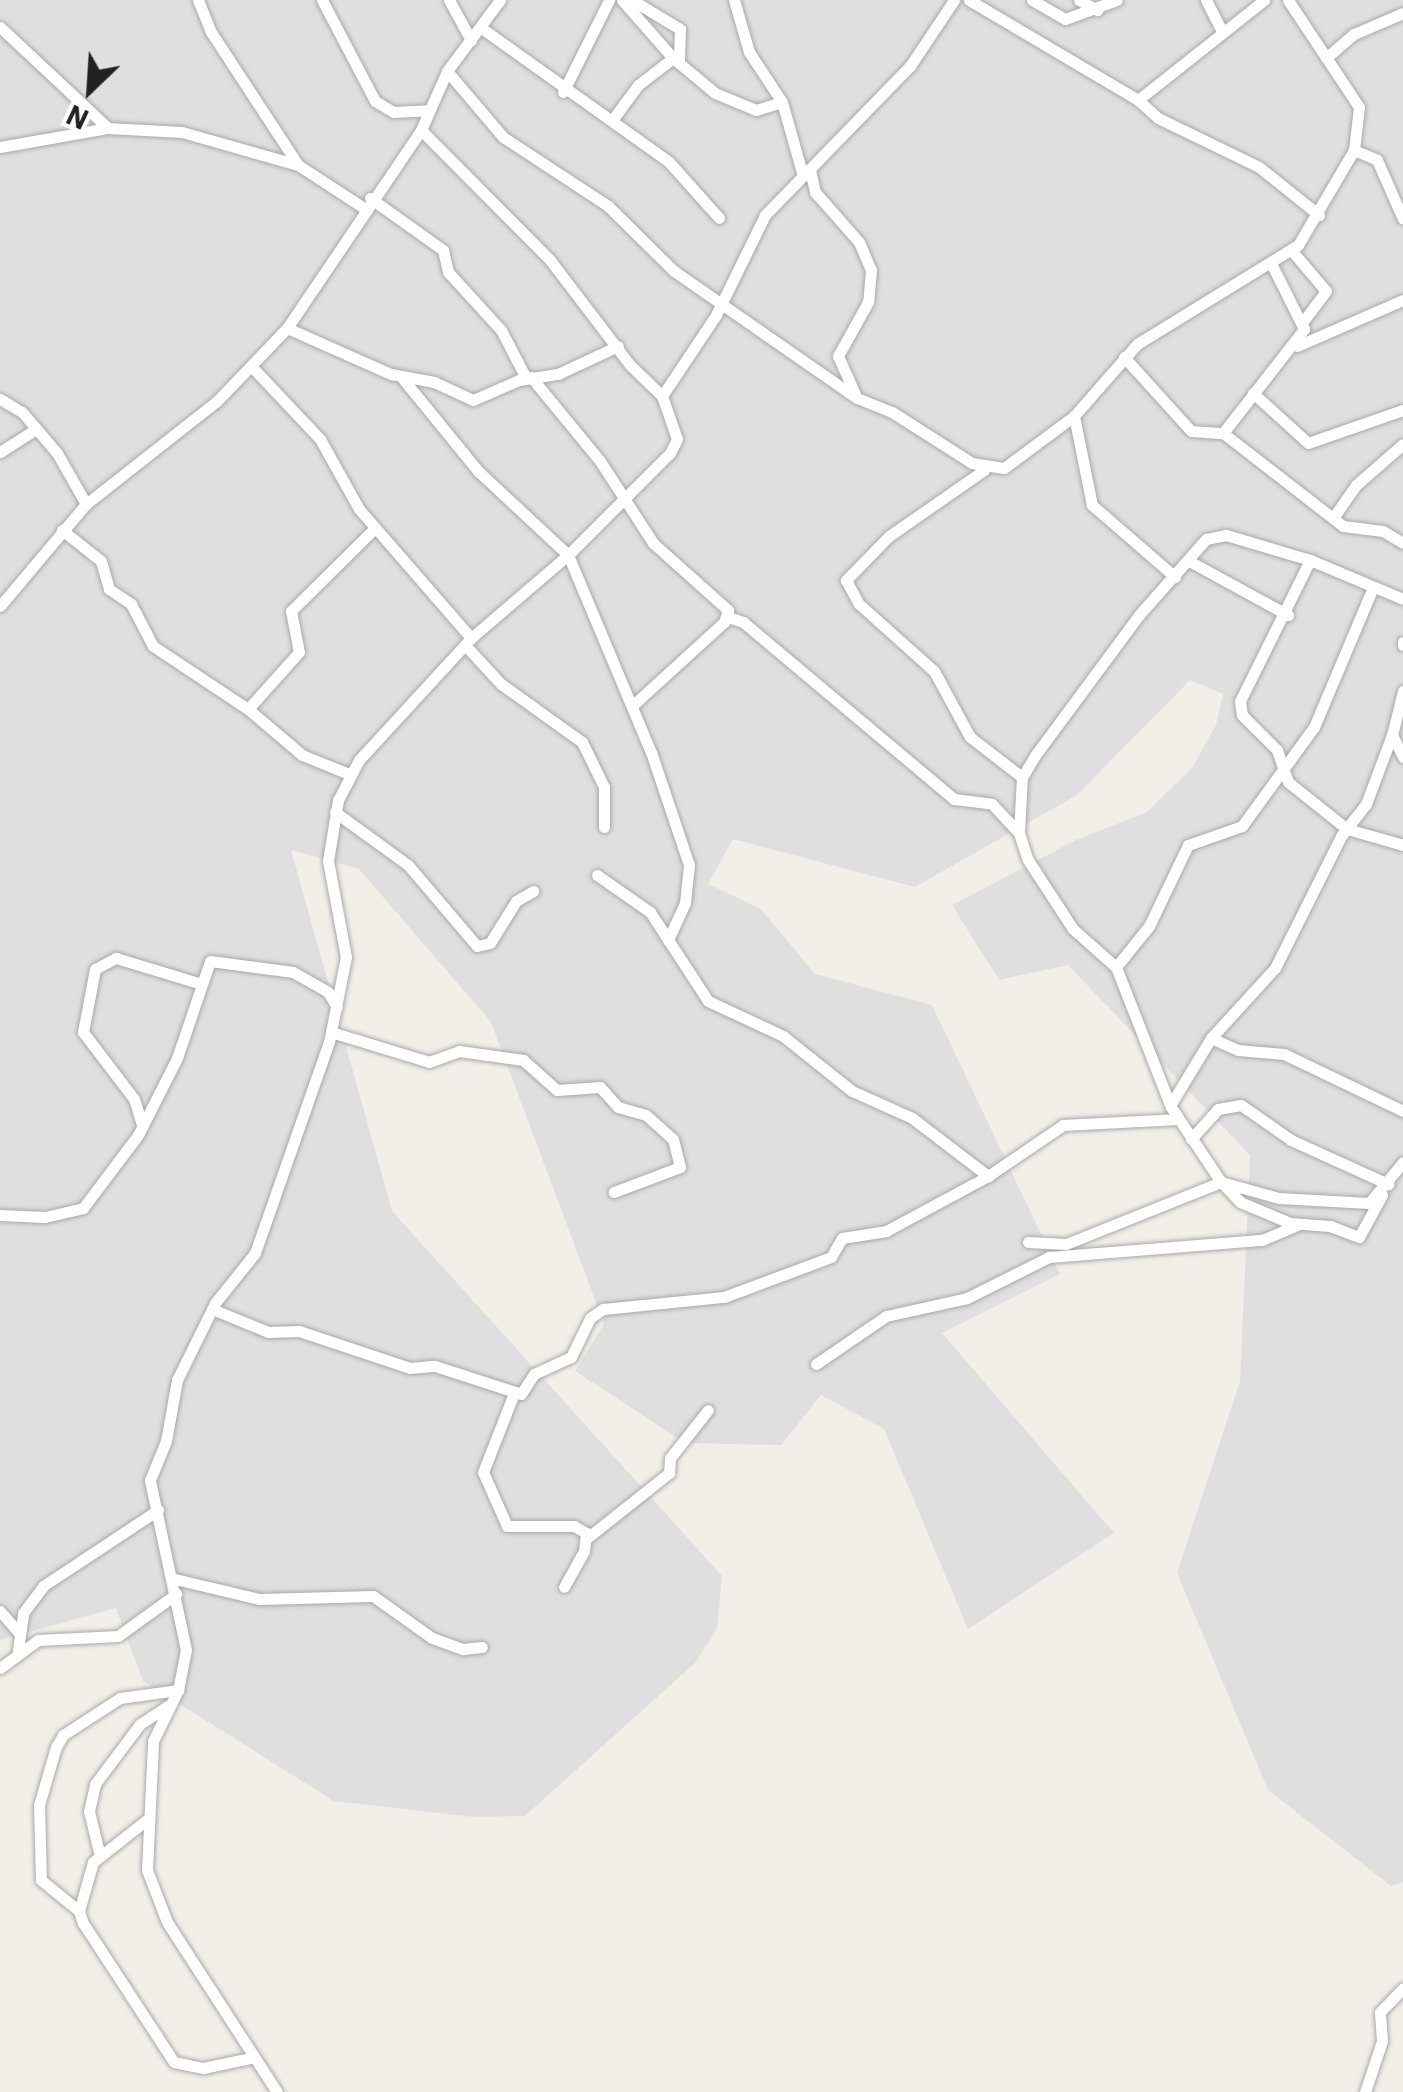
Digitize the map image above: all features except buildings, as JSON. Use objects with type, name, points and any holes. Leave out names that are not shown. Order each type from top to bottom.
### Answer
[{"type":"street","points":[[198,0],[212,32],[298,164]]},
{"type":"street","points":[[322,0],[375,101],[393,112],[428,110]]},
{"type":"street","points":[[448,0],[470,40]]},
{"type":"street","points":[[0,606],[86,504],[253,368],[287,328],[367,203],[420,130],[447,72],[500,0]]},
{"type":"street","points":[[563,92],[609,0]]},
{"type":"street","points":[[622,0],[676,60],[748,108],[782,102]]},
{"type":"street","points":[[612,120],[638,85],[676,60],[680,29],[659,5],[632,0]]},
{"type":"street","points":[[734,0],[749,52],[782,102],[815,192],[858,242],[871,270],[868,302],[838,356],[857,398]]},
{"type":"street","points":[[662,396],[722,304],[765,215],[910,66],[954,0]]},
{"type":"street","points":[[969,0],[1138,100],[1158,118],[1259,168],[1319,215]]},
{"type":"street","points":[[1032,0],[1066,18],[1097,10],[1113,1]]},
{"type":"street","points":[[1079,0],[1097,10]]},
{"type":"street","points":[[1206,0],[1222,32]]},
{"type":"street","points":[[1138,100],[1264,0]]},
{"type":"street","points":[[1022,777],[970,737],[934,671],[859,604],[846,580],[889,536],[984,470],[1004,468],[1074,416],[1124,357],[1154,332],[1292,251],[1319,215],[1354,150],[1359,106],[1293,3]]},
{"type":"street","points":[[1326,58],[1354,34],[1403,14]]},
{"type":"street","points":[[0,26],[108,128]]},
{"type":"street","points":[[480,28],[563,92],[612,120],[681,172],[719,218]]},
{"type":"street","points":[[447,72],[503,137],[608,206],[674,271],[857,398],[892,412],[984,470]]},
{"type":"street","points":[[0,147],[108,128],[182,132],[298,164],[443,250],[448,272],[507,338],[528,378],[625,499],[653,543],[693,585],[722,602],[728,617],[743,622],[954,799],[992,804],[1019,833]]},
{"type":"street","points":[[277,2092],[251,2058],[167,1922],[148,1870],[153,1741],[175,1696],[186,1650],[175,1579],[150,1480],[166,1441],[174,1389],[212,1309],[255,1253],[331,1032],[346,957],[328,862],[335,812],[349,774],[468,642],[568,555],[625,499],[677,439],[662,396],[550,260],[420,130]]},
{"type":"street","points":[[1354,150],[1377,160],[1403,219]]},
{"type":"street","points":[[1223,432],[1294,348],[1304,320],[1326,291],[1292,251]]},
{"type":"street","points":[[1272,265],[1304,320]]},
{"type":"street","points":[[1294,348],[1403,300]]},
{"type":"street","points":[[287,328],[404,379],[434,382],[473,400],[528,378],[558,374],[618,346]]},
{"type":"street","points":[[1124,357],[1191,432],[1223,432],[1333,518],[1403,543]]},
{"type":"street","points":[[253,368],[320,439],[375,528],[501,684],[582,742],[604,787],[604,826]]},
{"type":"street","points":[[404,379],[478,471],[568,555],[632,706],[690,869],[685,904],[668,940]]},
{"type":"street","points":[[1253,393],[1308,443],[1403,410]]},
{"type":"street","points":[[0,399],[36,429],[86,504]]},
{"type":"street","points":[[1074,416],[1092,504],[1174,576]]},
{"type":"street","points":[[0,452],[36,429]]},
{"type":"street","points":[[1333,518],[1356,485],[1403,444]]},
{"type":"street","points":[[248,709],[298,652],[291,611],[375,528]]},
{"type":"street","points":[[62,530],[101,562],[109,589],[130,604],[153,646],[248,709],[302,755],[349,774]]},
{"type":"street","points":[[1403,600],[1310,560],[1215,534],[1139,614],[1022,777],[1019,833],[1028,860],[1074,929],[1116,967],[1170,1107],[1221,1182],[1244,1204],[1298,1225],[1362,1236],[1403,1162]]},
{"type":"street","points":[[1310,560],[1288,615],[1240,701],[1242,715],[1278,750],[1280,769],[1288,782],[1346,829],[1403,845]]},
{"type":"street","points":[[1189,562],[1288,615]]},
{"type":"street","points":[[1116,967],[1148,926],[1188,845],[1238,830],[1317,724],[1373,587]]},
{"type":"street","points":[[632,706],[728,617]]},
{"type":"street","points":[[1170,1107],[1211,1038],[1275,968],[1346,829],[1366,804],[1392,735],[1403,691]]},
{"type":"street","points":[[1392,735],[1403,757]]},
{"type":"street","points":[[335,812],[408,865],[474,945],[490,943],[516,902],[533,891]]},
{"type":"street","points":[[597,874],[650,912],[713,1005],[783,1036],[852,1090],[912,1118],[988,1176]]},
{"type":"street","points":[[142,1125],[134,1099],[82,1028],[95,969],[116,958],[199,983]]},
{"type":"street","points":[[0,1216],[80,1211],[142,1125],[177,1058],[206,966],[217,959],[299,974],[328,992],[338,1007]]},
{"type":"street","points":[[331,1032],[428,1062],[458,1051],[523,1060],[557,1090],[597,1085],[618,1107],[646,1114],[673,1139],[680,1168],[614,1192]]},
{"type":"street","points":[[1211,1038],[1238,1050],[1284,1054],[1403,1112]]},
{"type":"street","points":[[1191,1139],[1218,1109],[1241,1105],[1291,1140],[1386,1188]]},
{"type":"street","points":[[588,1538],[574,1526],[538,1530],[501,1521],[482,1468],[514,1393],[571,1356],[590,1318],[603,1309],[724,1297],[831,1257],[842,1238],[886,1231],[988,1176],[1074,1122],[1178,1120]]},
{"type":"street","points":[[1028,1242],[1066,1244],[1221,1182],[1289,1199],[1369,1203],[1386,1188]]},
{"type":"street","points":[[816,1364],[886,1316],[967,1298],[1049,1257],[1262,1240],[1298,1225]]},
{"type":"street","points":[[212,1309],[268,1332],[299,1331],[514,1393]]},
{"type":"street","points":[[564,1587],[588,1538],[669,1472],[670,1458],[708,1410]]},
{"type":"street","points":[[18,1650],[26,1609],[54,1576],[158,1510]]},
{"type":"street","points":[[175,1579],[258,1599],[373,1596],[432,1638],[463,1649],[482,1647]]},
{"type":"street","points":[[0,1668],[30,1642],[118,1636],[176,1594]]},
{"type":"street","points":[[0,1610],[30,1642]]},
{"type":"street","points":[[79,1911],[99,1852],[90,1811],[94,1784],[140,1724],[175,1696]]},
{"type":"street","points":[[175,1696],[120,1698],[63,1734],[39,1805],[41,1880],[79,1911],[174,2062],[204,2068],[251,2058]]},
{"type":"street","points":[[99,1852],[149,1818]]},
{"type":"street","points":[[1365,2092],[1382,2037],[1380,2012],[1403,1988]]},
{"type":"shaded area","points":[[0,0],[1403,0],[1403,1882],[1391,1886],[1268,1790],[1177,1573],[1240,1381],[1250,1155],[1068,965],[999,980],[952,905],[1076,840],[1147,812],[1192,768],[1216,725],[1223,694],[1190,680],[1077,795],[915,887],[733,839],[708,884],[761,909],[815,974],[932,1005],[1060,1274],[942,1333],[1114,1533],[968,1629],[884,1429],[821,1395],[781,1445],[685,1443],[575,1371],[604,1324],[491,1022],[359,869],[291,850],[392,1211],[722,1576],[717,1629],[696,1662],[525,1816],[474,1817],[334,1801],[143,1681],[116,1608],[0,1640]]}]
